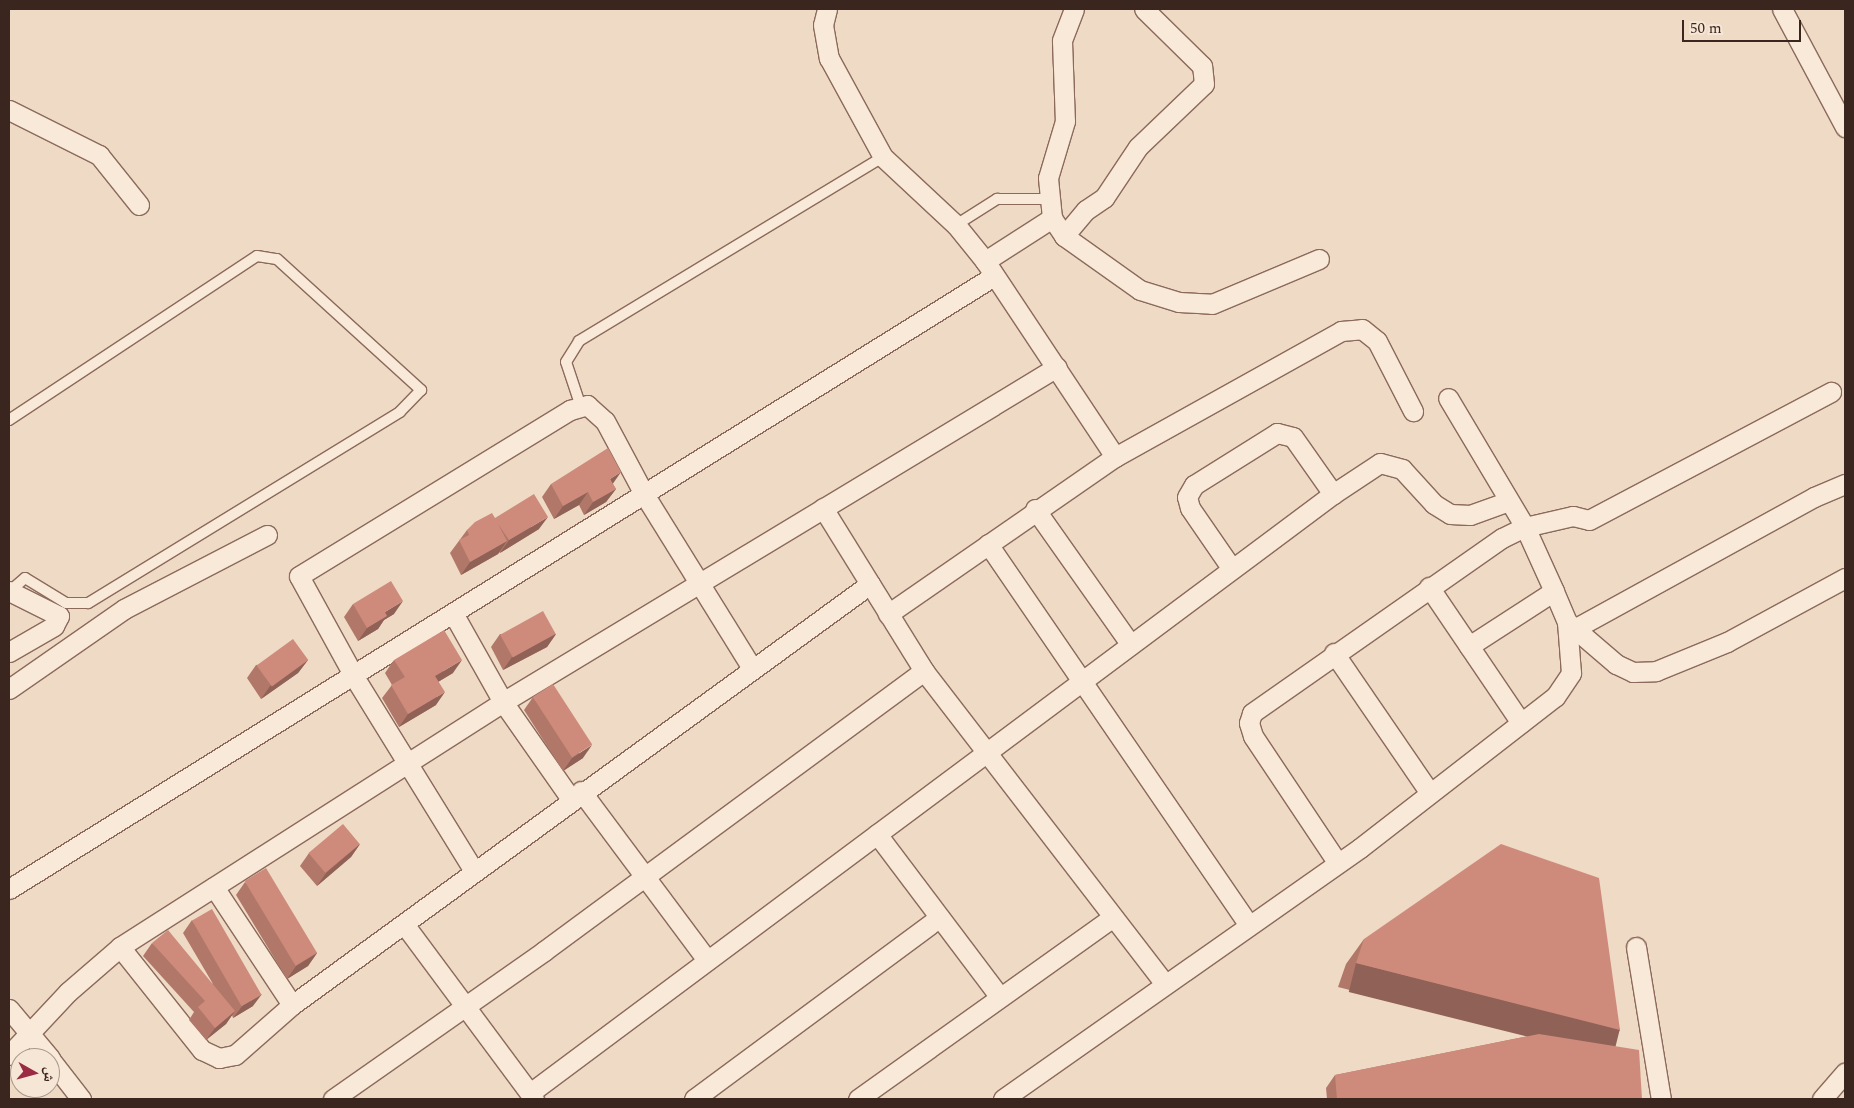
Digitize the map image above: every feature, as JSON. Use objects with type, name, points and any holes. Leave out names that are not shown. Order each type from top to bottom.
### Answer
[{"type":"street","points":[[827,9],[823,25],[829,58],[883,156],[956,225],[1057,367],[1115,457]]},
{"type":"street","points":[[1074,9],[1062,41],[1065,121],[1048,178],[1048,199],[1052,218],[1064,236],[1140,290],[1179,302],[1212,304],[1319,259]]},
{"type":"street","points":[[1064,236],[1086,210],[1104,198],[1138,147],[1204,84],[1202,66],[1144,9]]},
{"type":"street","points":[[1782,9],[1845,127]]},
{"type":"street","points":[[9,110],[99,155],[138,205]]},
{"type":"street","points":[[9,889],[355,678],[644,494],[989,269],[1052,218]]},
{"type":"street","points":[[888,614],[1035,509],[1115,457],[1348,329],[1362,329],[1377,341],[1413,411]]},
{"type":"street","points":[[9,1055],[30,1032],[120,947],[408,767],[503,702],[697,582],[1057,367]]},
{"type":"street","points":[[1337,862],[1249,723],[1268,698],[1430,587],[1524,527],[1573,516],[1589,520],[1831,392]]},
{"type":"street","points":[[1003,1099],[1337,862],[1555,697],[1571,673],[1570,626],[1524,527],[1448,398]]},
{"type":"street","points":[[474,871],[408,767],[355,678],[299,576],[580,404],[596,408],[605,420],[644,494],[752,668]]},
{"type":"street","points":[[1232,569],[1190,508],[1187,497],[1194,485],[1273,434],[1282,433],[1293,437],[1333,494]]},
{"type":"street","points":[[404,924],[532,1096],[707,960],[1333,494],[1380,464],[1402,469],[1434,504],[1450,514],[1470,515],[1509,501]]},
{"type":"street","points":[[1570,626],[1814,497],[1845,484]]},
{"type":"street","points":[[823,508],[924,671],[985,753],[1166,984]]},
{"type":"street","points":[[1035,509],[1131,645]]},
{"type":"street","points":[[9,689],[124,609],[267,535]]},
{"type":"street","points":[[988,544],[1080,683],[1248,924]]},
{"type":"street","points":[[1570,626],[1600,653],[1633,672],[1668,669],[1727,642],[1845,578]]},
{"type":"street","points":[[120,947],[195,1043],[211,1056],[235,1055],[292,1005],[576,795],[870,584]]},
{"type":"street","points":[[1430,587],[1521,723]]},
{"type":"street","points":[[9,591],[59,616],[54,626],[9,652]]},
{"type":"street","points":[[1469,646],[1554,591]]},
{"type":"street","points":[[454,615],[503,702],[576,795],[645,877],[707,960]]},
{"type":"street","points":[[1334,653],[1429,792]]},
{"type":"street","points":[[333,1099],[465,1007],[645,877],[924,671]]},
{"type":"street","points":[[877,834],[937,919],[1000,997]]},
{"type":"street","points":[[214,888],[292,1005]]},
{"type":"street","points":[[858,1099],[1113,917]]},
{"type":"street","points":[[694,1099],[937,919]]},
{"type":"street","points":[[1636,947],[1661,1099]]},
{"type":"street","points":[[9,1009],[42,1048]]},
{"type":"street","points":[[60,1071],[81,1099]]},
{"type":"street","points":[[1822,1099],[1845,1073]]},
{"type":"lane","points":[[580,404],[566,362],[579,341],[883,156]]},
{"type":"lane","points":[[956,225],[997,199],[1048,199]]},
{"type":"lane","points":[[9,420],[257,256],[277,258],[421,390],[400,412],[88,603],[66,603],[25,578],[9,591]]},
{"type":"building","points":[[608,448],[621,472],[610,479],[616,489],[593,502],[588,492],[563,506],[551,484]]},
{"type":"building","points":[[534,494],[548,517],[509,540],[498,524],[507,541],[470,562],[459,540],[469,535],[467,530],[475,522],[492,513],[495,518]]},
{"type":"building","points":[[391,581],[403,601],[385,612],[387,616],[367,628],[353,604]]},
{"type":"building","points":[[543,611],[556,634],[513,657],[500,635]]},
{"type":"building","points":[[444,630],[462,660],[435,676],[445,692],[408,714],[391,685],[405,677],[394,660]]},
{"type":"building","points":[[293,639],[308,660],[272,686],[257,665]]},
{"type":"building","points":[[553,684],[592,744],[572,757],[533,697]]},
{"type":"building","points":[[343,824],[360,844],[325,873],[309,853]]},
{"type":"building","points":[[1501,844],[1599,878],[1620,1030],[1356,963],[1364,939]]},
{"type":"building","points":[[266,868],[317,953],[296,966],[245,881]]},
{"type":"building","points":[[212,909],[262,995],[242,1006],[192,920]]},
{"type":"building","points":[[168,930],[235,1011],[215,1028],[198,1007],[205,1001],[152,943]]},
{"type":"building","points":[[1539,1034],[1639,1050],[1642,1099],[1337,1099],[1335,1075]]}]
